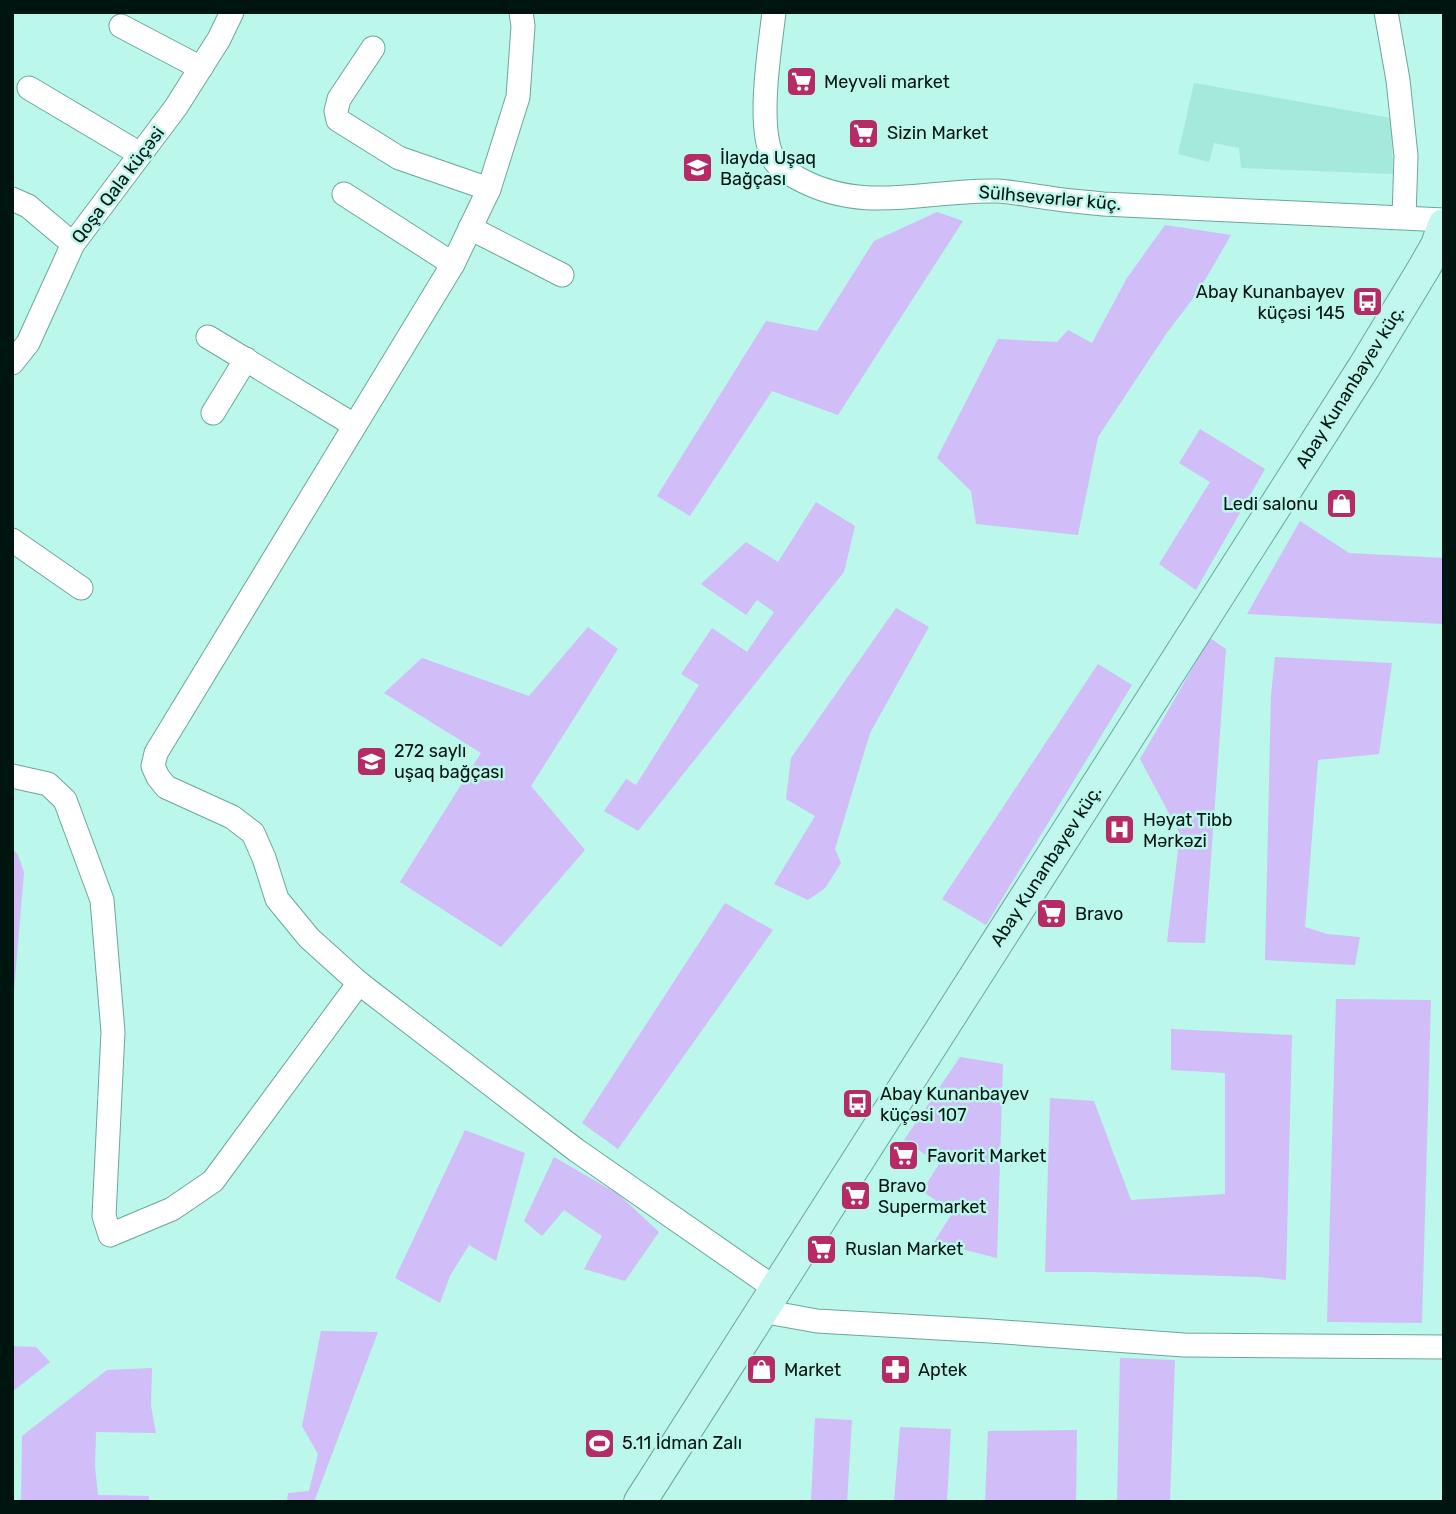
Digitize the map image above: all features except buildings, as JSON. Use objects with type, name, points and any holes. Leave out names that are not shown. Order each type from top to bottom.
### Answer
[{"type":"street","name":"Qoşa Qala küçəsi","points":[[12,362],[28,343],[73,244],[176,107],[219,39],[232,12]]},
{"type":"street","points":[[521,12],[523,26],[518,97],[489,189],[453,264],[156,753],[153,766],[158,777],[166,787],[232,817],[253,833],[277,899],[309,938],[359,983],[769,1300],[817,1321],[1184,1345],[1444,1348]]},
{"type":"street","name":"Sülhsevərlər küç.","points":[[774,12],[766,93],[765,121],[769,146],[774,159],[783,170],[831,193],[881,199],[1000,191],[1103,204],[1404,217],[1444,223]]},
{"type":"street","points":[[1385,12],[1398,80],[1406,156],[1404,217]]},
{"type":"street","points":[[121,26],[201,68]]},
{"type":"street","points":[[373,48],[339,99],[335,110],[338,120],[399,158],[489,189]]},
{"type":"street","points":[[29,88],[140,154]]},
{"type":"street","points":[[344,194],[453,264]]},
{"type":"street","points":[[12,199],[28,206],[73,244]]},
{"type":"street","name":"Abay Kunanbayev küç.","points":[[640,1502],[1364,367],[1437,245],[1444,223]]},
{"type":"street","points":[[470,229],[562,275]]},
{"type":"street","points":[[208,337],[354,425]]},
{"type":"street","points":[[213,413],[246,359]]},
{"type":"street","points":[[12,540],[81,588]]},
{"type":"street","points":[[12,776],[48,784],[65,800],[102,900],[113,1032],[104,1216],[110,1235],[172,1209],[213,1181],[359,983]]},
{"type":"shaded area","points":[[1194,83],[1391,118],[1393,174],[1241,168],[1239,148],[1214,143],[1209,162],[1178,154]]},
{"type":"shaded area","points":[[937,212],[963,221],[838,415],[772,391],[690,516],[657,496],[766,321],[817,331],[874,241]]},
{"type":"shaded area","points":[[1165,225],[1231,235],[1198,292],[1166,334],[1098,437],[1078,535],[976,524],[971,491],[937,458],[998,339],[1057,342],[1068,330],[1092,343],[1127,278]]},
{"type":"shaded area","points":[[1200,429],[1265,469],[1196,590],[1159,564],[1210,482],[1179,463]]},
{"type":"shaded area","points":[[816,502],[855,526],[844,572],[638,831],[604,811],[626,779],[636,785],[699,685],[681,674],[712,628],[747,652],[774,612],[757,600],[746,615],[701,584],[746,542],[778,562]]},
{"type":"shaded area","points":[[1300,521],[1349,553],[1444,558],[1444,624],[1247,614]]},
{"type":"shaded area","points":[[896,608],[929,627],[870,733],[835,849],[841,863],[825,888],[808,900],[774,884],[815,816],[786,799],[791,758]]},
{"type":"shaded area","points":[[588,627],[618,649],[531,786],[585,850],[501,947],[400,882],[481,753],[384,693],[422,658],[529,696]]},
{"type":"shaded area","points":[[1210,638],[1226,649],[1205,943],[1167,942],[1180,834],[1140,759]]},
{"type":"shaded area","points":[[1275,657],[1392,663],[1379,754],[1318,760],[1305,927],[1327,934],[1360,937],[1355,965],[1265,960],[1271,695]]},
{"type":"shaded area","points":[[1098,664],[1132,685],[986,925],[942,899]]},
{"type":"shaded area","points":[[12,848],[18,855],[24,872],[12,1015]]},
{"type":"shaded area","points":[[725,903],[773,930],[618,1149],[582,1123]]},
{"type":"shaded area","points":[[1336,999],[1431,1000],[1422,1323],[1327,1322]]},
{"type":"shaded area","points":[[1171,1029],[1292,1035],[1286,1280],[1259,1277],[1045,1272],[1050,1098],[1094,1101],[1131,1200],[1225,1194],[1225,1073],[1171,1070]]},
{"type":"shaded area","points":[[960,1057],[1003,1064],[997,1258],[934,1242],[953,1212],[922,1191],[939,1164],[904,1140]]},
{"type":"shaded area","points":[[465,1130],[525,1153],[496,1261],[469,1245],[450,1276],[440,1303],[395,1278]]},
{"type":"shaded area","points":[[554,1157],[618,1194],[659,1232],[625,1281],[584,1269],[602,1236],[564,1210],[542,1236],[524,1221]]},
{"type":"shaded area","points":[[321,1331],[378,1332],[314,1502],[287,1502],[288,1493],[309,1491],[318,1454],[302,1426]]},
{"type":"shaded area","points":[[12,1346],[36,1347],[50,1362],[12,1392]]},
{"type":"shaded area","points":[[1120,1358],[1175,1360],[1170,1502],[1117,1502]]},
{"type":"shaded area","points":[[152,1368],[151,1406],[156,1433],[96,1432],[95,1467],[98,1495],[149,1496],[149,1502],[21,1502],[22,1436],[107,1370]]},
{"type":"shaded area","points":[[815,1418],[852,1420],[847,1502],[811,1502]]},
{"type":"shaded area","points":[[900,1427],[951,1429],[947,1502],[894,1502]]},
{"type":"shaded area","points":[[1077,1430],[1076,1502],[985,1502],[988,1431]]},
{"type":"place","name":"Meyvəli market","points":[[801,82]]},
{"type":"place","name":"Sizin Market","points":[[864,133]]},
{"type":"place","name":"İlayda Uşaq Bağçası","points":[[697,168]]},
{"type":"place","name":"Abay Kunanbayev küçəsi 145","points":[[1368,302]]},
{"type":"place","name":"Ledi salonu","points":[[1341,504]]},
{"type":"place","name":"272 saylı uşaq bağçası","points":[[371,761]]},
{"type":"place","name":"Həyat Tibb Mərkəzi","points":[[1120,830]]},
{"type":"place","name":"Bravo","points":[[1052,914]]},
{"type":"place","name":"Abay Kunanbayev küçəsi 107","points":[[857,1104]]},
{"type":"place","name":"Favorit Market","points":[[904,1156]]},
{"type":"place","name":"Bravo Supermarket","points":[[855,1196]]},
{"type":"place","name":"Ruslan Market","points":[[822,1249]]},
{"type":"place","name":"Market","points":[[761,1370]]},
{"type":"place","name":"Aptek","points":[[895,1370]]},
{"type":"place","name":"5.11 İdman Zalı","points":[[599,1443]]}]
